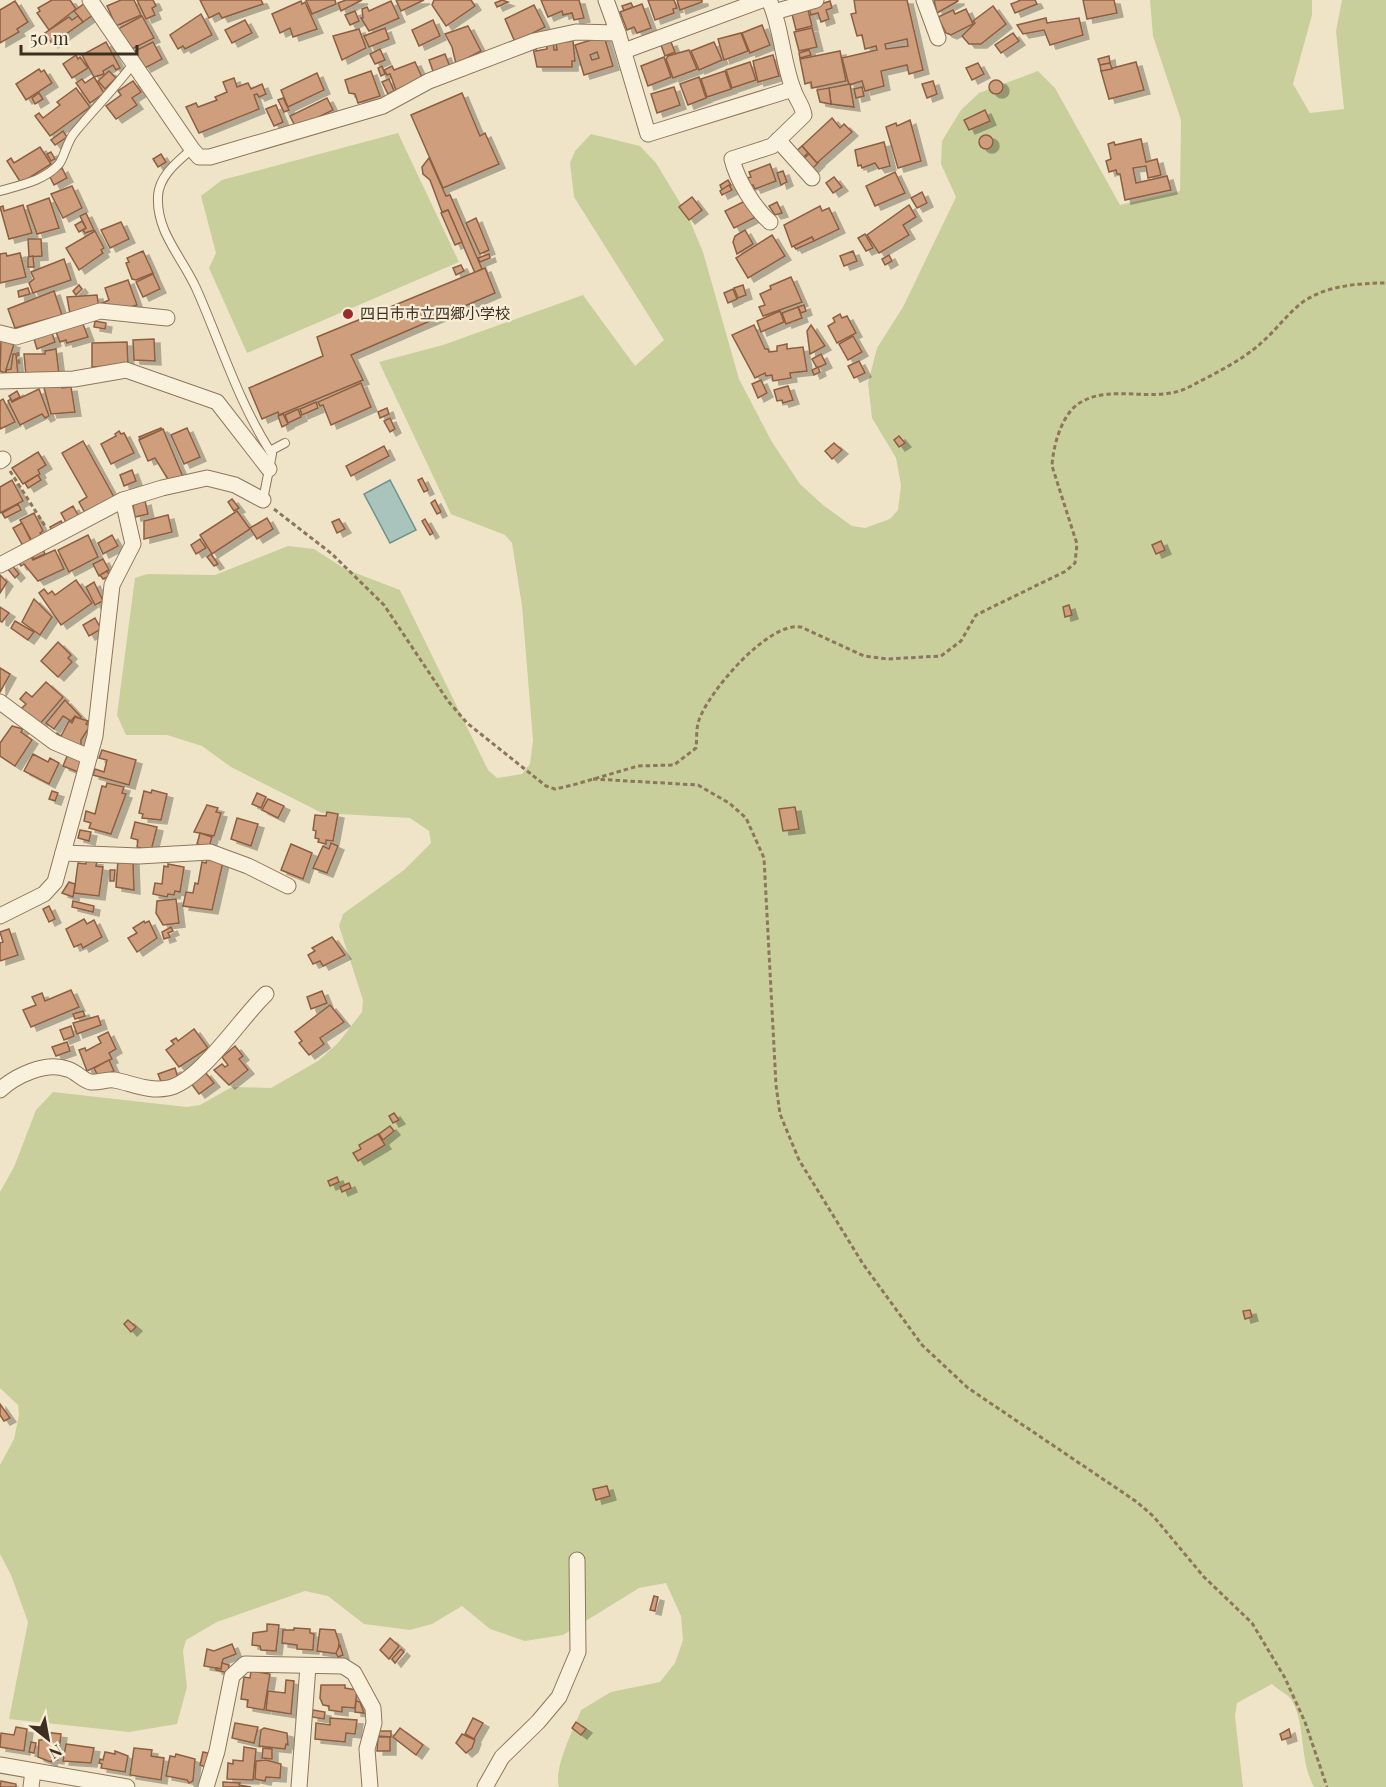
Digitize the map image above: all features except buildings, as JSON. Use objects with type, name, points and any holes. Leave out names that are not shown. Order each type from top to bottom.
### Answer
[{"type":"street","points":[[90,0],[199,157],[210,157],[383,106],[429,81],[511,49],[554,36],[576,32],[618,33]]},
{"type":"street","points":[[606,0],[624,51],[648,134],[793,90]]},
{"type":"street","points":[[624,51],[762,0]]},
{"type":"street","points":[[770,222],[735,172],[732,159],[772,146],[804,115],[802,104],[793,90],[772,6],[816,0]]},
{"type":"street","points":[[924,0],[938,38]]},
{"type":"street","points":[[778,140],[812,178]]},
{"type":"street","points":[[0,333],[16,337],[100,311],[167,318]]},
{"type":"street","points":[[0,381],[75,379],[126,370],[217,402],[269,469]]},
{"type":"street","points":[[0,565],[123,500],[207,478],[234,485],[263,500]]},
{"type":"street","points":[[0,915],[44,894],[55,882],[95,736],[112,585],[133,544],[123,500]]},
{"type":"street","points":[[0,702],[54,742],[89,757]]},
{"type":"street","points":[[63,853],[139,856],[210,852],[248,866],[288,886]]},
{"type":"street","points":[[0,1090],[11,1080],[53,1068],[67,1068],[90,1082],[114,1080],[129,1086],[169,1088],[190,1075],[213,1053],[266,994]]},
{"type":"street","points":[[485,1787],[502,1756],[538,1722],[559,1697],[578,1652],[577,1560]]},
{"type":"street","points":[[206,1787],[217,1751],[232,1676],[245,1664],[343,1666],[354,1673],[373,1708],[374,1723],[367,1749],[370,1787]]},
{"type":"street","points":[[299,1787],[308,1666]]},
{"type":"street","points":[[0,1766],[127,1787]]},
{"type":"street","points":[[31,1787],[33,1771]]},
{"type":"lane","points":[[0,191],[30,184],[59,164],[65,147],[75,132],[99,108],[133,64]]},
{"type":"lane","points":[[192,149],[162,180],[158,195],[159,214],[171,247],[196,287],[242,401],[272,454],[263,500]]},
{"type":"lane","points":[[270,451],[285,443]]},
{"type":"path","points":[[263,500],[332,555],[384,605],[448,701],[467,723],[546,786],[555,789],[638,766],[674,765],[687,756],[696,748],[699,721],[714,692],[768,636],[781,628],[793,625],[801,627],[864,656],[895,658],[941,656],[961,640],[976,615],[1054,579],[1075,563],[1076,535],[1052,466],[1052,455],[1066,415],[1078,404],[1097,397],[1124,394],[1166,394],[1187,388],[1258,346],[1300,303],[1332,289],[1363,283],[1386,283]]},
{"type":"path","points":[[16,337],[21,380]]},
{"type":"path","points":[[1,460],[52,537]]},
{"type":"path","points":[[588,779],[698,785],[729,803],[747,818],[764,858],[776,1085],[780,1114],[799,1160],[863,1264],[922,1345],[941,1366],[977,1395],[1137,1502],[1154,1517],[1204,1577],[1252,1623],[1285,1677],[1305,1722],[1327,1787]]},
{"type":"green space","points":[[1150,0],[1312,0],[1312,15],[1293,84],[1310,113],[1344,109],[1336,31],[1342,0],[1386,0],[1386,1787],[1314,1787],[1306,1766],[1296,1708],[1289,1697],[1272,1684],[1237,1703],[1235,1716],[1243,1787],[559,1787],[561,1759],[581,1710],[611,1692],[660,1682],[675,1663],[683,1640],[681,1616],[666,1583],[639,1588],[563,1635],[525,1641],[490,1629],[462,1606],[432,1624],[410,1630],[364,1624],[328,1596],[305,1591],[217,1622],[186,1640],[183,1651],[187,1687],[177,1724],[129,1732],[9,1719],[28,1622],[11,1575],[0,1554],[0,1465],[14,1439],[19,1415],[18,1405],[0,1388],[0,1192],[14,1167],[36,1110],[53,1092],[187,1107],[200,1105],[232,1087],[271,1088],[318,1061],[338,1043],[362,1012],[363,1000],[339,926],[343,914],[404,870],[431,843],[429,831],[410,818],[322,813],[231,767],[202,746],[167,735],[126,735],[117,715],[135,578],[147,574],[215,575],[288,546],[314,549],[345,569],[400,590],[488,770],[497,778],[522,774],[530,764],[533,740],[522,606],[512,543],[505,535],[451,514],[379,362],[443,345],[583,295],[635,366],[664,340],[574,197],[570,163],[575,151],[591,134],[640,146],[656,163],[688,216],[703,252],[739,379],[772,442],[800,484],[823,505],[852,526],[865,528],[890,519],[898,510],[901,485],[896,458],[872,418],[868,383],[877,348],[903,307],[956,197],[941,164],[942,141],[961,110],[979,93],[1038,71],[1055,88],[1120,205],[1180,191],[1181,120],[1153,36]]},
{"type":"green space","points":[[398,133],[459,262],[247,353],[209,268],[216,253],[201,196],[222,180]]},
{"type":"water","points":[[390,480],[416,530],[390,543],[364,494]]},
{"type":"place","name":"四日市市立四郷小学校","points":[[348,314]]}]
